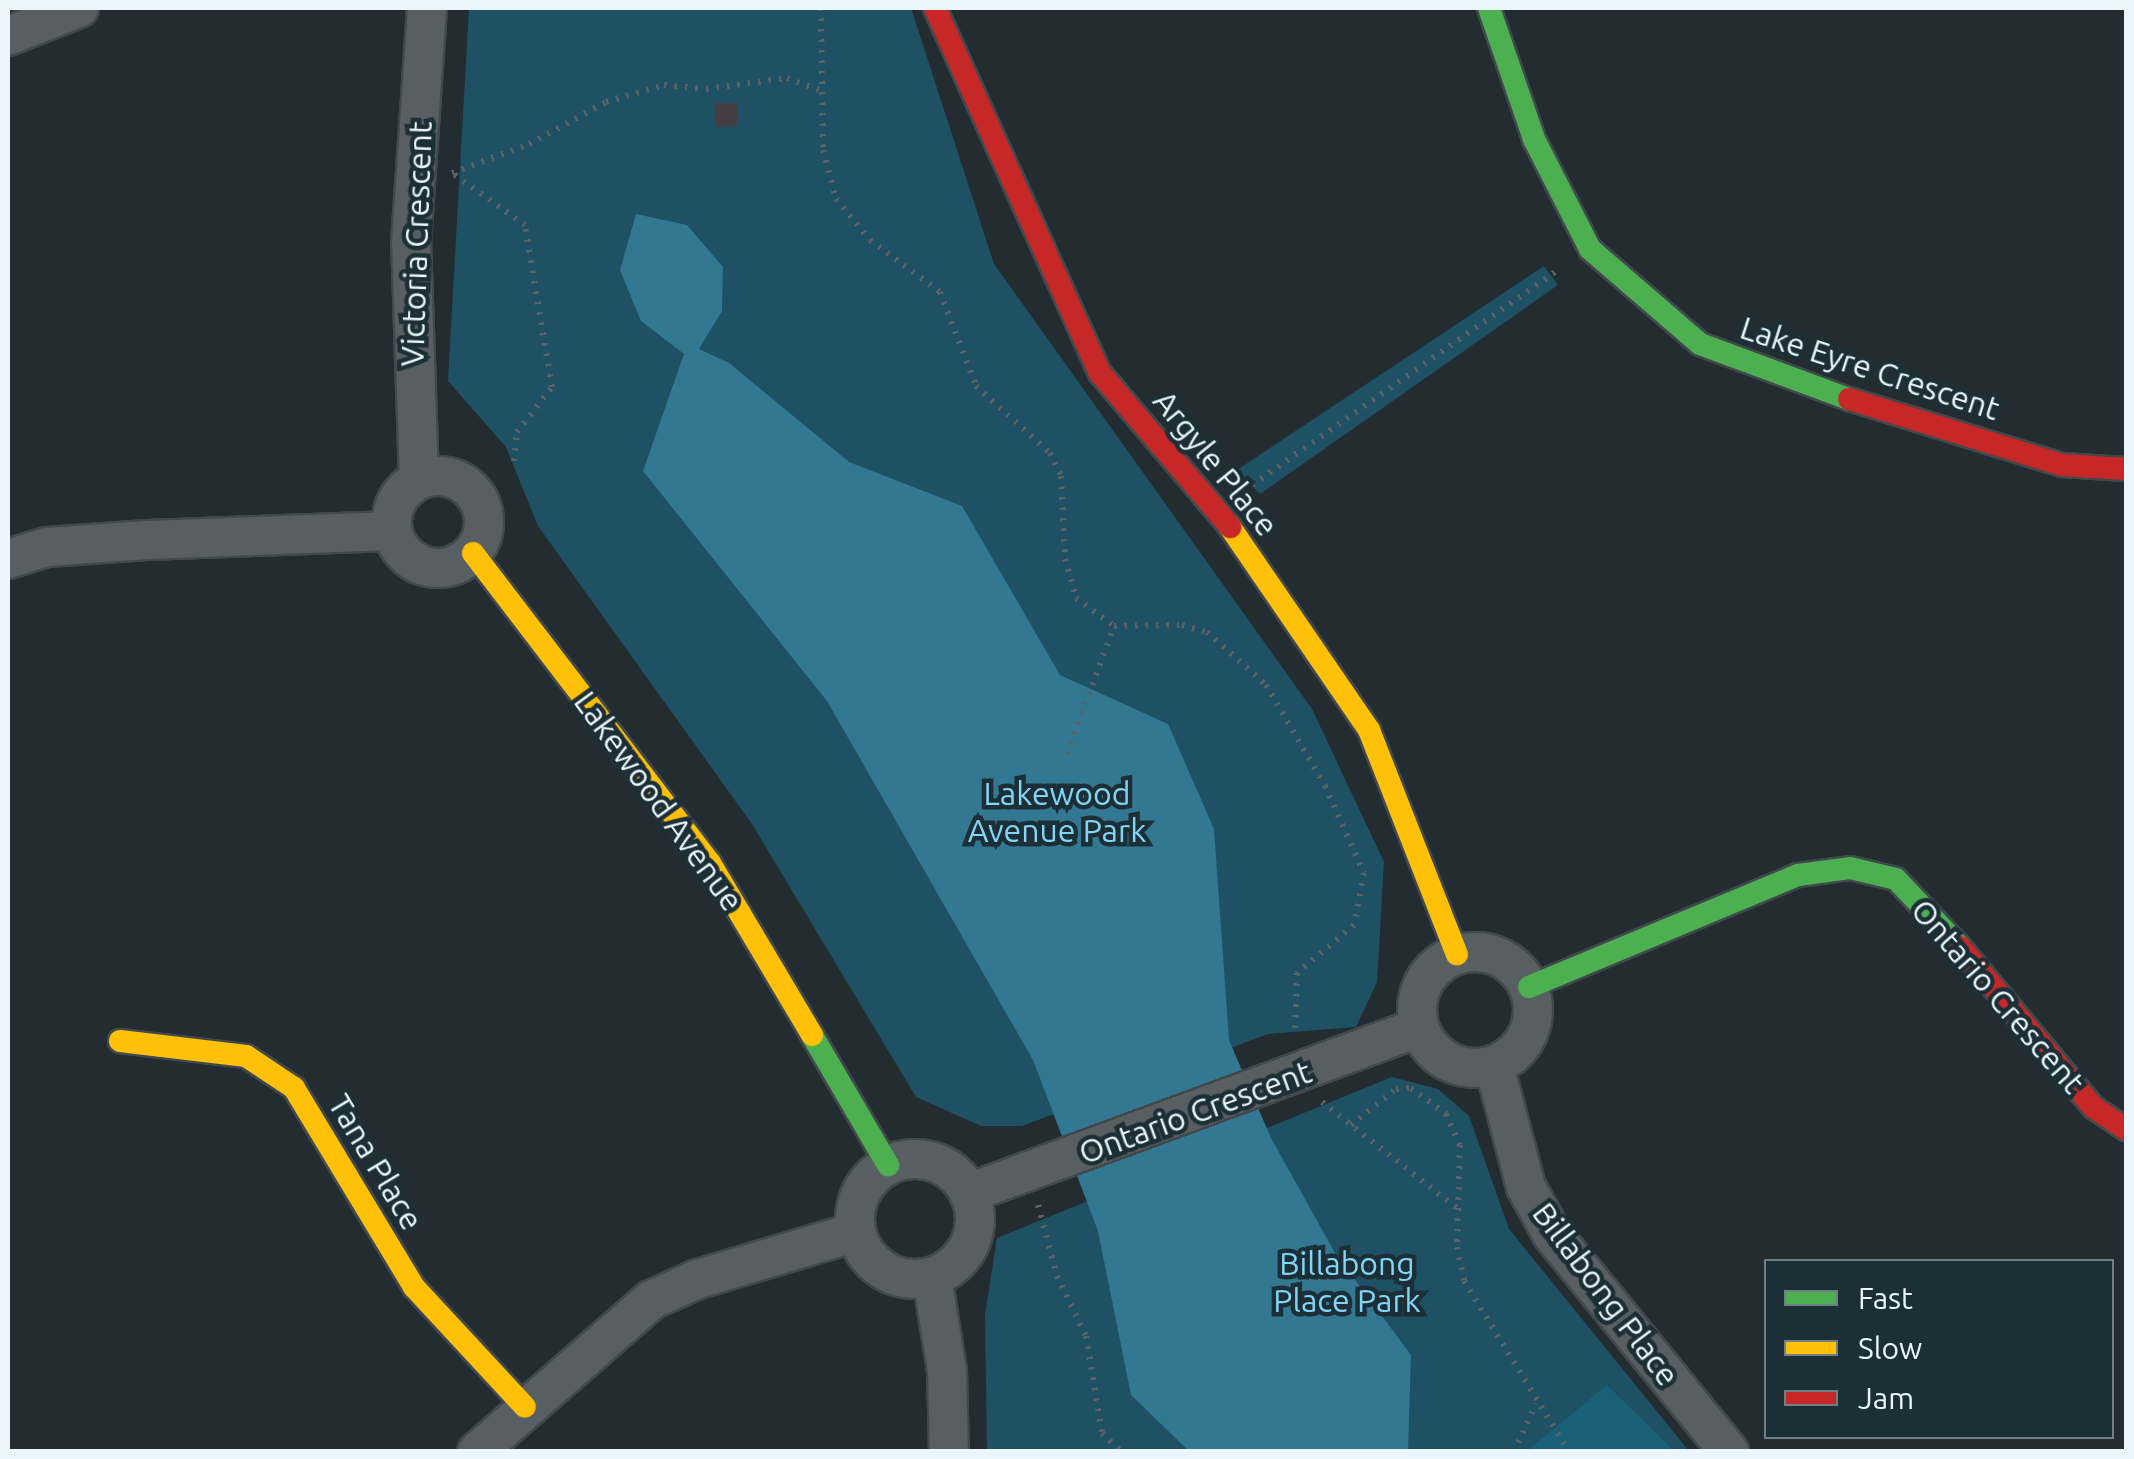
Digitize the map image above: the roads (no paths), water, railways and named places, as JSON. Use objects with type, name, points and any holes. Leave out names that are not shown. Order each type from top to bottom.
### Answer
[{"type":"street","points":[[8,36],[80,8]]},
{"type":"street","name":"Victoria Crescent","points":[[419,480],[411,243],[426,8]]},
{"type":"street","name":"Argyle Place","points":[[935,8],[1100,373],[1218,509],[1368,730],[1457,954]]},
{"type":"street","name":"Lake Eyre Crescent","points":[[1489,8],[1534,139],[1590,249],[1688,335],[1762,372],[2062,465],[2126,469]]},
{"type":"street","points":[[450,478],[476,495],[485,524],[473,554],[448,568],[418,565],[392,531],[396,500],[419,480],[450,478]]},
{"type":"street","points":[[8,559],[47,548],[114,542],[392,531]]},
{"type":"street","name":"Lakewood Avenue","points":[[473,554],[710,863],[888,1165]]},
{"type":"street","name":"Ontario Crescent","points":[[1529,987],[1798,875],[1850,868],[1896,879],[2093,1107],[2126,1129]]},
{"type":"street","points":[[1474,951],[1507,960],[1529,987],[1532,1025],[1524,1042],[1494,1065],[1476,1068],[1440,1057],[1419,1027],[1419,991],[1440,962],[1457,954],[1474,951]]},
{"type":"street","name":"Ontario Crescent","points":[[970,1194],[1419,1027]]},
{"type":"street","name":"Tana Place","points":[[120,1041],[246,1056],[294,1088],[414,1286],[524,1407]]},
{"type":"street","name":"Billabong Place","points":[[1494,1065],[1526,1187],[1552,1234],[1729,1452]]},
{"type":"street","points":[[934,1162],[970,1194],[970,1244],[932,1277],[893,1275],[863,1250],[856,1232],[860,1193],[888,1165],[934,1162]]},
{"type":"street","points":[[476,1452],[651,1300],[698,1278],[856,1232]]},
{"type":"street","points":[[932,1277],[947,1371],[949,1452]]},
{"type":"park label","name":"Lakewood Avenue Park","points":[[1057,812]]},
{"type":"park label","name":"Billabong Place Park","points":[[1347,1282]]}]
